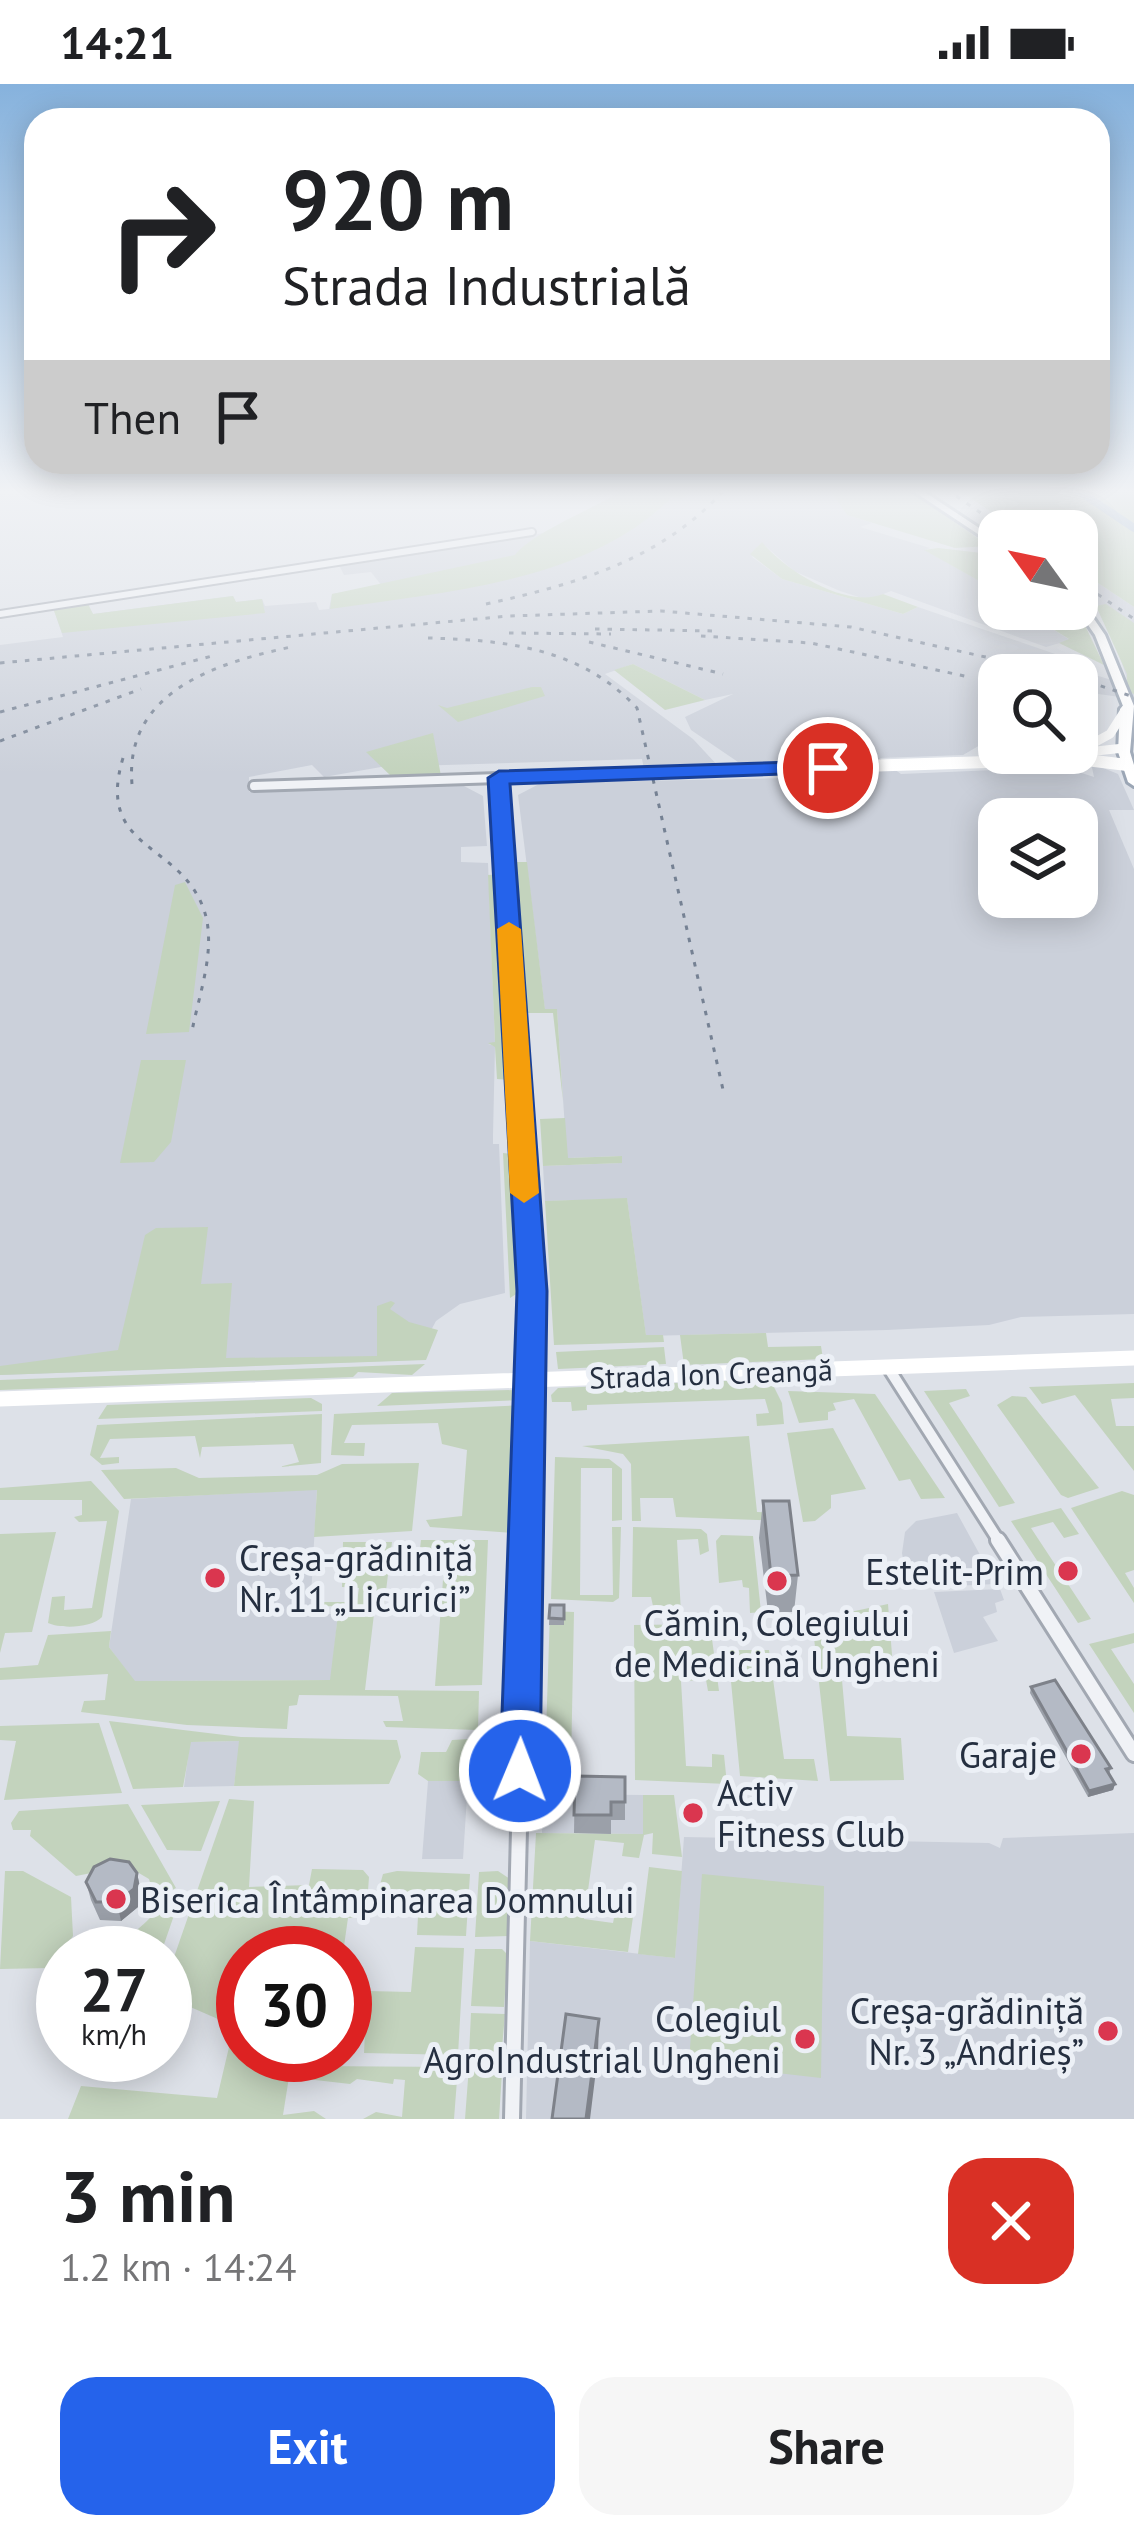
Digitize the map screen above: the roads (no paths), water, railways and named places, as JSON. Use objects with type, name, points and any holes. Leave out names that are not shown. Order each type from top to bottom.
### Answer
[{"type":"main road","points":[[1095,630],[1130,715],[1127,765],[1134,782]]},
{"type":"street","points":[[0,614],[195,584]]},
{"type":"street","points":[[1098,741],[1130,715]]},
{"type":"street","points":[[1098,751],[1129,747]]},
{"type":"street","points":[[254,785],[978,762]]},
{"type":"street","points":[[1098,763],[1127,765]]},
{"type":"street","points":[[499,778],[532,1291],[512,2119]]},
{"type":"street","name":"Strada Ion Creangă","points":[[0,1399],[1134,1358]]},
{"type":"street","points":[[887,1367],[1134,1754]]},
{"type":"railway","points":[[486,604],[565,584]]},
{"type":"railway","points":[[1098,594],[1134,619]]},
{"type":"railway","points":[[0,663],[509,616],[661,611],[851,627],[978,655]]},
{"type":"railway","points":[[595,629],[715,631]]},
{"type":"railway","points":[[509,633],[611,634]]},
{"type":"railway","points":[[701,636],[811,643],[969,677]]},
{"type":"railway","points":[[428,638],[486,641],[541,651],[592,672],[637,708],[724,1094]]},
{"type":"railway","points":[[589,642],[723,674]]},
{"type":"railway","points":[[132,784],[133,752],[159,704],[206,673],[291,647]]},
{"type":"railway","points":[[0,712],[212,656]]},
{"type":"railway","points":[[1098,685],[1134,697]]},
{"type":"railway","points":[[0,741],[141,689]]},
{"type":"railway","points":[[123,758],[117,788],[120,811],[130,829],[192,887],[208,925],[208,955],[192,1031]]},
{"type":"place","name":"Estelit-Prim","points":[[1068,1571]]},
{"type":"place","name":"Creșa-grădiniță Nr. 11 „Licurici”","points":[[215,1578]]},
{"type":"place","name":"Cămin, Colegiului de Medicină Ungheni","points":[[777,1581]]},
{"type":"place","name":"Garaje","points":[[1081,1754]]},
{"type":"place","name":"Activ Fitness Club","points":[[693,1813]]},
{"type":"place","name":"Biserica Întâmpinarea Domnului","points":[[116,1899]]},
{"type":"place","name":"Creșa-grădiniță Nr. 3 „Andrieș”","points":[[1108,2031]]},
{"type":"place","name":"Colegiul AgroIndustrial Ungheni","points":[[805,2039]]}]
